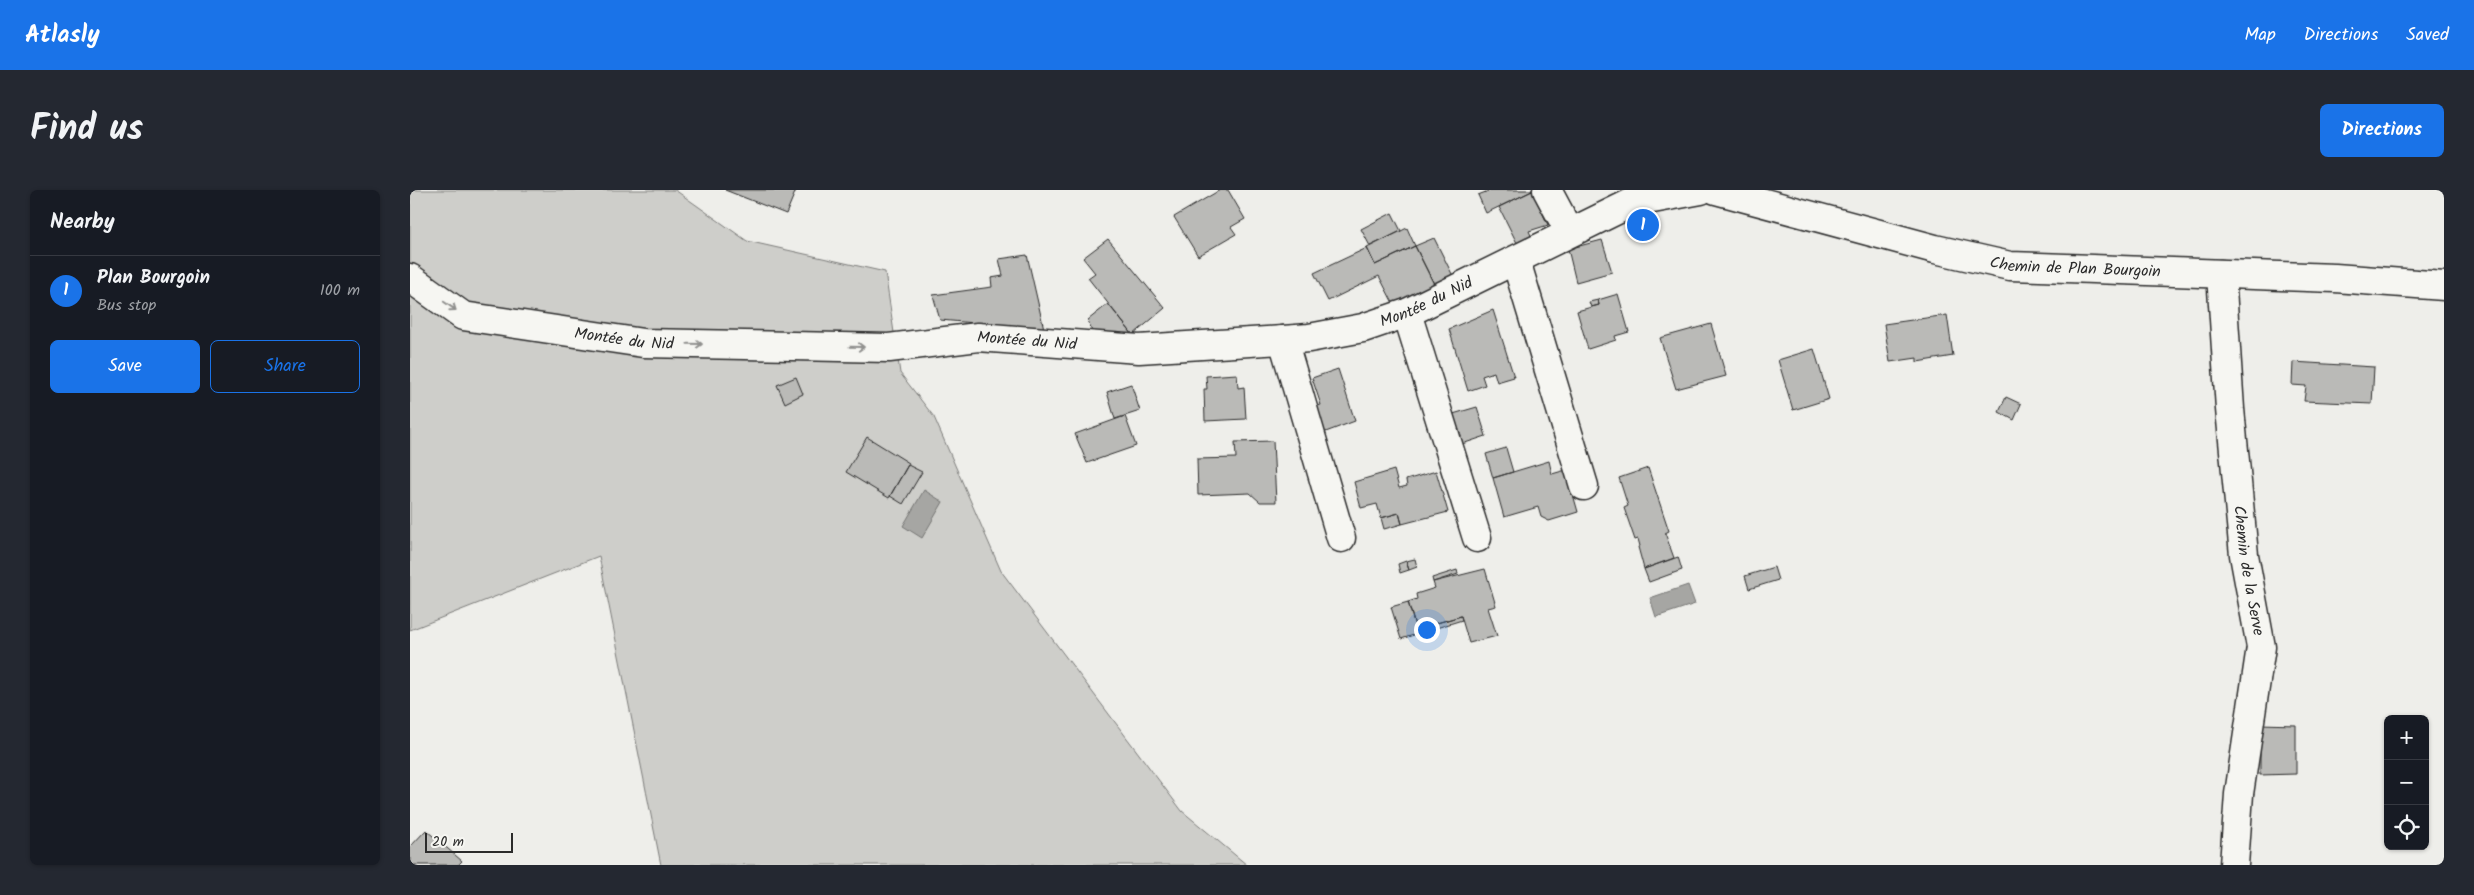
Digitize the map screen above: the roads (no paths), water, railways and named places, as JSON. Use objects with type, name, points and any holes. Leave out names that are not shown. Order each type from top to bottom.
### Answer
[{"type":"street","points":[[1547,190],[1569,231]]},
{"type":"street","points":[[1633,196],[1700,190]]},
{"type":"street","name":"Chemin de Plan Bourgoin","points":[[1716,190],[1935,249],[2010,266],[2335,278],[2444,286]]},
{"type":"street","name":"Montée du Nid","points":[[410,278],[463,316],[634,341],[889,348],[978,337],[1139,349],[1283,340],[1309,338],[1363,328],[1407,313],[1516,261],[1633,196]]},
{"type":"street","points":[[1516,261],[1584,486]]},
{"type":"street","name":"Chemin de la Serve","points":[[2221,274],[2230,409],[2244,555],[2260,647],[2239,794],[2234,865]]},
{"type":"street","points":[[1407,313],[1477,538]]},
{"type":"street","points":[[1283,340],[1341,538]]},
{"type":"place","name":"Plan Bourgoin","points":[[1643,225]]}]
